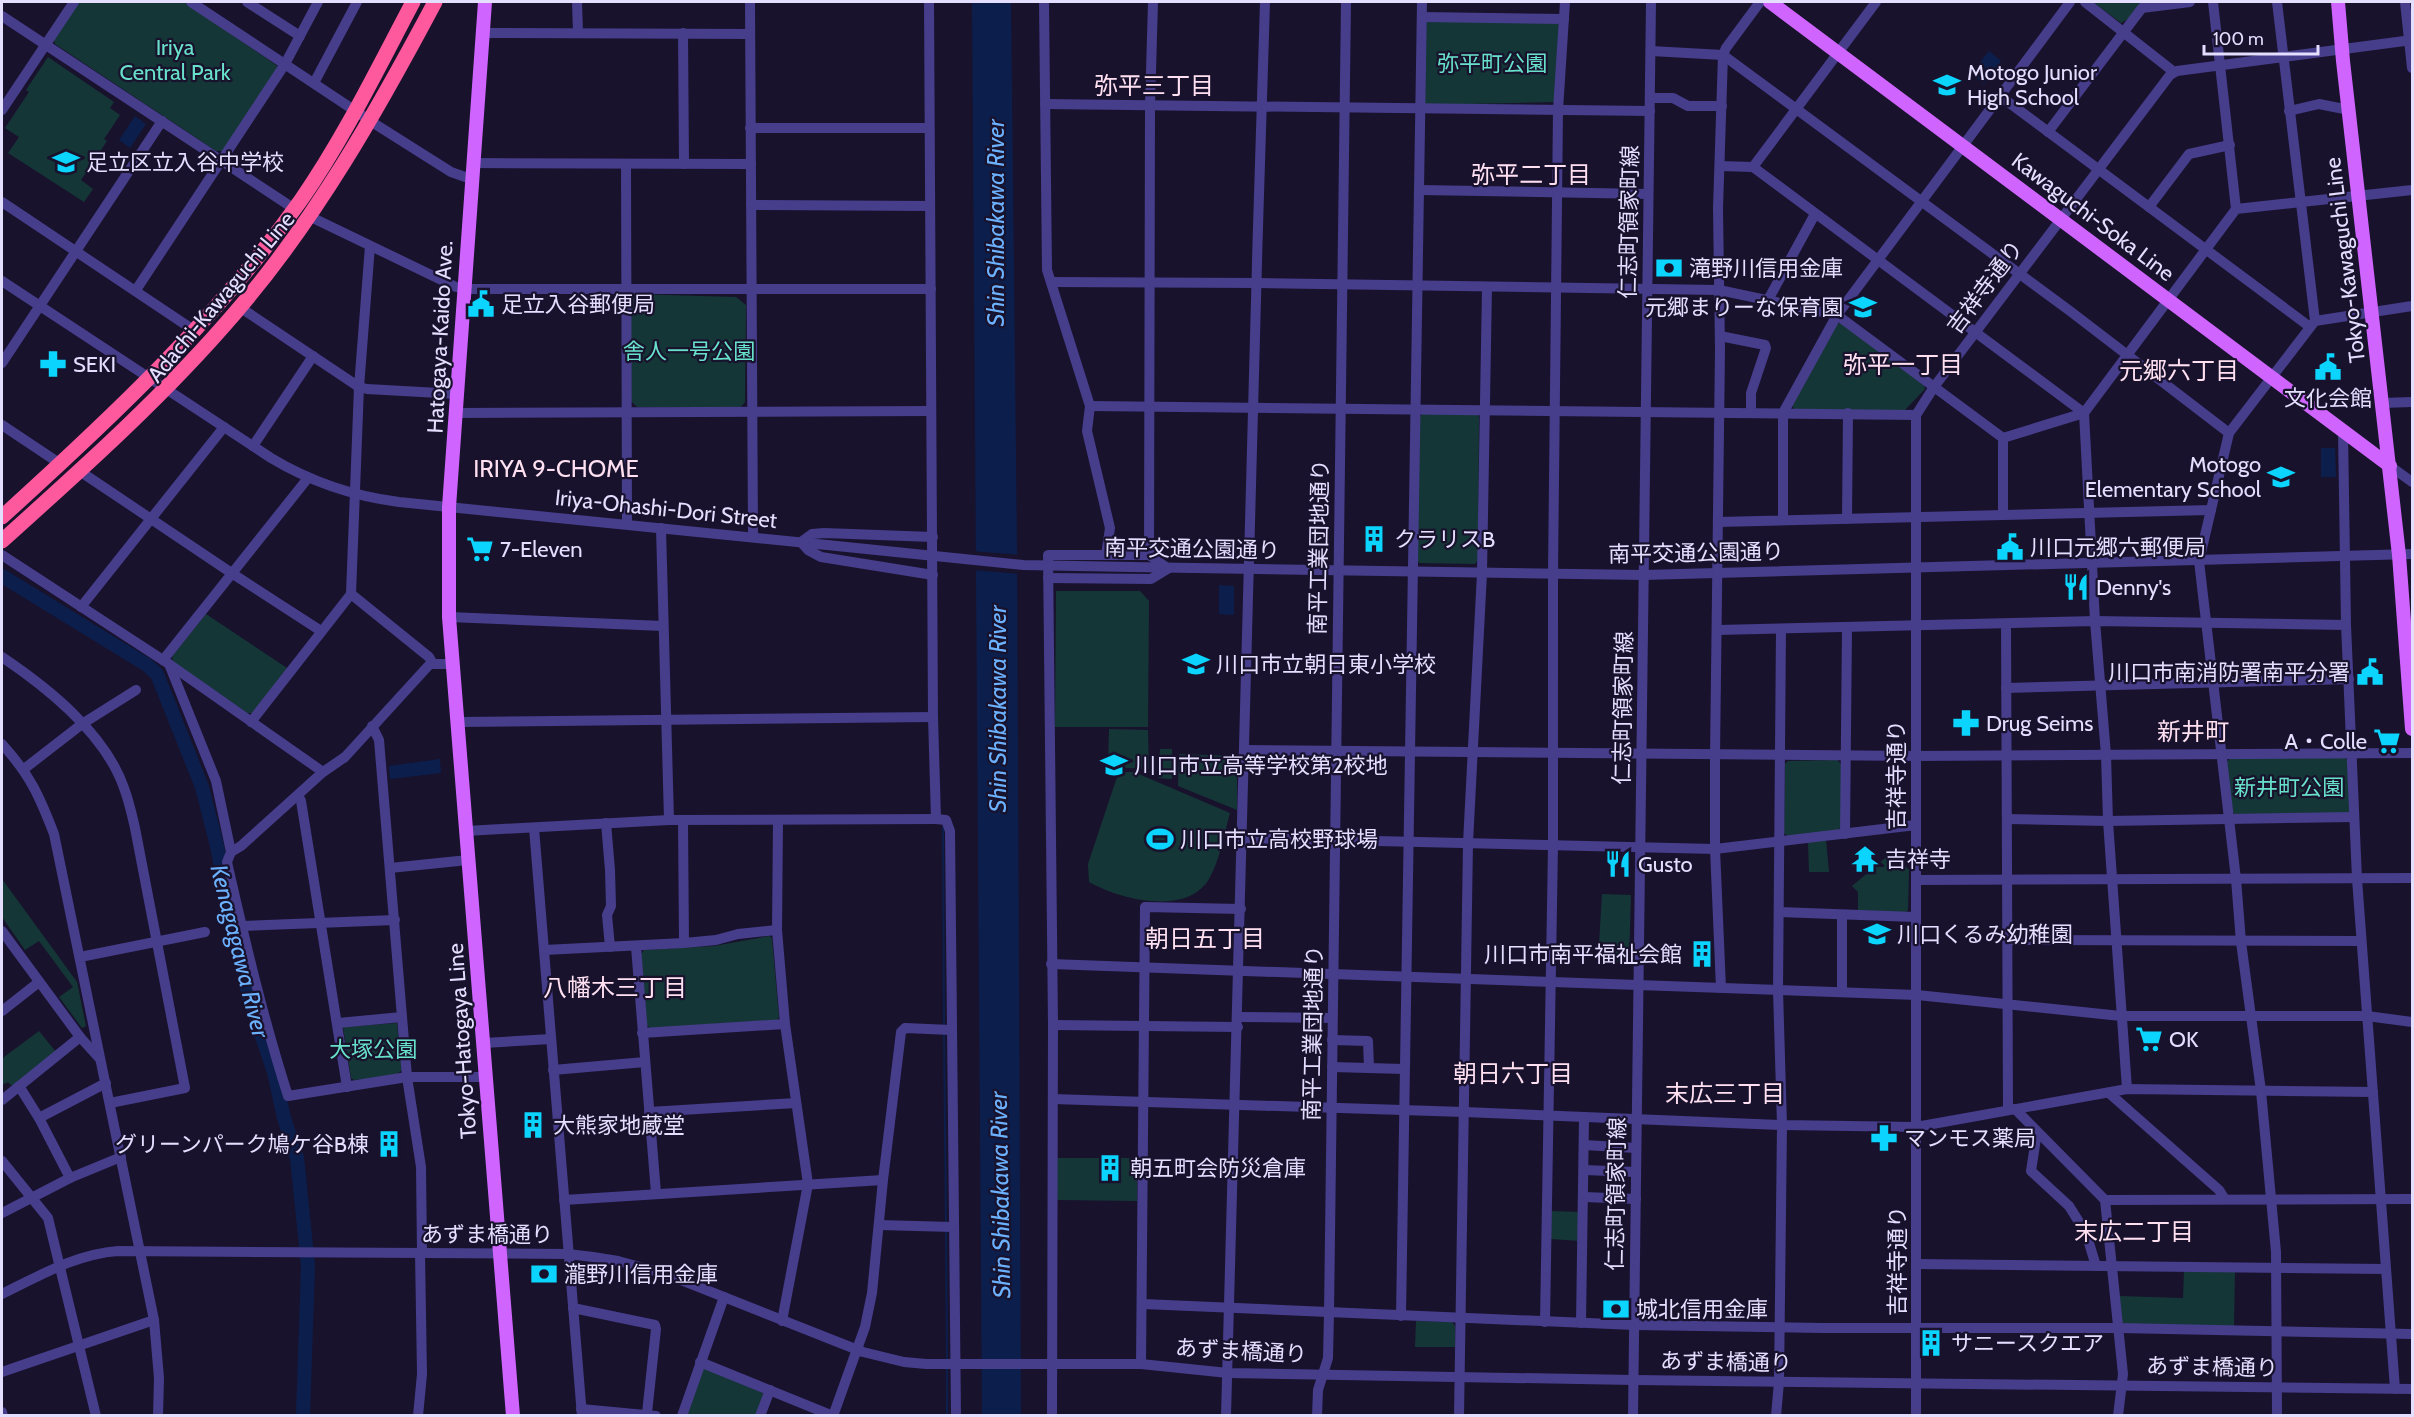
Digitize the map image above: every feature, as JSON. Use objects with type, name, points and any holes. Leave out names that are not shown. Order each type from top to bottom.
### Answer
[{"type":"highway","points":[[2,517],[132,397],[175,353],[252,265],[296,202],[368,88],[411,2]]},
{"type":"highway","points":[[296,202],[341,146],[422,2]]},
{"type":"highway","points":[[49,498],[178,366],[230,309],[263,267],[357,134],[429,2]]},
{"type":"highway","points":[[2,541],[159,394],[235,313],[268,272],[317,205],[351,152],[385,95],[435,2]]},
{"type":"main road","name":"Adachi-Kawaguchi Line","points":[[2,510],[146,376],[222,294],[296,202],[411,2]]},
{"type":"main road","name":"Adachi-Kawaguchi Line","points":[[2,549],[170,391],[270,279],[315,219],[375,124],[441,2]]},
{"type":"main road","name":"Kawaguchi-Soka Line","points":[[1770,2],[2390,466]]},
{"type":"main road","name":"Tokyo-Kawaguchi Line","points":[[2338,2],[2382,403],[2390,466],[2406,555],[2412,729]]},
{"type":"main road","name":"Hatogaya-Kaido Ave.","points":[[453,664],[449,617],[450,507],[483,6]]},
{"type":"main road","name":"Tokyo-Hatogaya Line","points":[[453,664],[513,1416]]},
{"type":"street","points":[[2,110],[75,2]]},
{"type":"street","points":[[247,2],[300,36]]},
{"type":"street","points":[[136,290],[285,64],[316,2]]},
{"type":"street","points":[[314,83],[357,2]]},
{"type":"street","points":[[577,2],[578,32]]},
{"type":"street","points":[[750,2],[753,537]]},
{"type":"street","points":[[929,2],[930,411],[936,819]]},
{"type":"street","points":[[1044,2],[1047,270],[1090,406],[1087,431],[1110,528],[1106,555]]},
{"type":"street","points":[[1149,555],[1150,106],[1153,2]]},
{"type":"street","points":[[1226,1416],[1244,838],[1256,283],[1265,2]]},
{"type":"street","name":"南平工業団地通り","points":[[1317,1416],[1318,1390],[1328,1358],[1329,1313],[1346,2]]},
{"type":"street","points":[[1401,1316],[1422,2]]},
{"type":"street","points":[[1545,1322],[1553,846],[1553,573],[1558,110],[1565,2]]},
{"type":"street","name":"仁志町領家町線","points":[[1633,1416],[1651,2]]},
{"type":"street","points":[[1721,988],[1715,849],[1715,756],[1723,55],[1760,2]]},
{"type":"street","points":[[1753,167],[1875,2]]},
{"type":"street","points":[[1783,519],[1783,413],[1837,315],[1920,200],[2070,2]]},
{"type":"street","points":[[2085,2],[2174,72],[2411,41]]},
{"type":"street","points":[[2048,132],[2142,8],[2190,2]]},
{"type":"street","points":[[2003,438],[2084,413],[2236,209],[2213,2]]},
{"type":"street","points":[[2277,2],[2313,324]]},
{"type":"street","points":[[2405,2],[2411,41],[2412,68]]},
{"type":"street","points":[[197,3],[375,124],[451,172],[471,179]]},
{"type":"street","points":[[2,15],[222,160],[296,202]]},
{"type":"street","points":[[1422,17],[1564,19]]},
{"type":"street","points":[[482,33],[750,34]]},
{"type":"street","points":[[683,33],[684,164]]},
{"type":"street","points":[[1651,51],[1723,55],[2128,354],[2229,433]]},
{"type":"street","name":"吉祥寺通り","points":[[1916,1416],[1916,415],[1934,387],[2155,92],[2174,72]]},
{"type":"street","points":[[2000,96],[2206,250],[2313,324]]},
{"type":"street","points":[[1650,98],[1673,98],[1688,106],[1722,106]]},
{"type":"street","points":[[1045,104],[1650,111]]},
{"type":"street","points":[[2289,111],[2319,104],[2349,110]]},
{"type":"street","points":[[2,363],[162,121]]},
{"type":"street","points":[[750,128],[929,128]]},
{"type":"street","points":[[2149,207],[2189,154],[2230,145]]},
{"type":"street","points":[[472,163],[751,164]]},
{"type":"street","points":[[626,164],[627,524]]},
{"type":"street","points":[[1720,166],[1753,167],[2084,413]]},
{"type":"street","points":[[1419,190],[1648,194]]},
{"type":"street","points":[[2236,209],[2412,190]]},
{"type":"street","points":[[2,202],[192,329]]},
{"type":"street","points":[[751,205],[930,206]]},
{"type":"street","points":[[1768,300],[1815,214]]},
{"type":"street","points":[[315,219],[453,286],[464,289],[931,289]]},
{"type":"street","points":[[251,722],[351,594],[359,387],[370,246]]},
{"type":"street","name":"Iriya-Ohashi-Dori Street","points":[[2,280],[253,446],[308,478],[354,494],[376,499],[450,507],[993,563]]},
{"type":"street","points":[[1051,282],[1719,290],[1837,315],[2003,438]]},
{"type":"street","points":[[1459,1416],[1468,843],[1482,573],[1487,287]]},
{"type":"street","points":[[2277,1416],[2277,1268],[2271,1198],[2261,1091],[2241,942],[2236,879],[2199,561],[2229,433],[2313,324],[2372,311],[2412,306]]},
{"type":"street","points":[[244,310],[359,387],[458,394]]},
{"type":"street","points":[[1720,336],[1765,345],[1751,393],[1751,413]]},
{"type":"street","points":[[253,446],[313,356]]},
{"type":"street","points":[[2382,403],[2412,402]]},
{"type":"street","points":[[1090,406],[1916,415]]},
{"type":"street","points":[[457,413],[930,411]]},
{"type":"street","points":[[1846,519],[1848,413]]},
{"type":"street","points":[[2084,413],[2095,621],[2102,687],[2108,821],[2127,1089]]},
{"type":"street","points":[[2,425],[56,461]]},
{"type":"street","points":[[81,607],[224,427]]},
{"type":"street","points":[[2343,431],[2346,625],[2360,941],[2395,1389]]},
{"type":"street","points":[[2003,438],[2003,515]]},
{"type":"street","points":[[2390,466],[2412,482]]},
{"type":"street","points":[[84,474],[321,631]]},
{"type":"street","points":[[166,662],[308,478]]},
{"type":"street","points":[[1718,522],[2211,510]]},
{"type":"street","points":[[661,528],[669,820]]},
{"type":"street","points":[[933,537],[824,533],[812,534],[801,542],[808,550],[821,557],[933,574]]},
{"type":"street","points":[[1048,578],[1151,579],[1168,568],[1149,555],[1049,554],[1048,578],[1051,964],[1053,1025],[1052,1416]]},
{"type":"street","points":[[2,555],[166,662],[323,772]]},
{"type":"street","name":"南平交通公園通り","points":[[993,563],[1043,566],[1644,575],[2406,555]]},
{"type":"street","points":[[351,594],[429,657],[433,664]]},
{"type":"street","points":[[449,617],[663,626]]},
{"type":"street","points":[[1717,630],[2095,621],[2346,625]]},
{"type":"street","points":[[2006,624],[2007,1004],[2011,1109],[2105,1200],[2119,1328],[2122,1386],[2118,1416]]},
{"type":"street","points":[[1845,834],[1846,627]]},
{"type":"street","points":[[1776,1416],[1779,1382],[1782,1125],[1778,990],[1781,629]]},
{"type":"street","points":[[2,657],[46,688],[82,724],[104,751],[124,786],[135,828],[185,1088],[110,1103]]},
{"type":"street","points":[[166,662],[216,781],[231,852],[227,862],[269,1036],[288,1096],[407,1077],[485,1077]]},
{"type":"street","points":[[231,852],[241,846],[323,772],[345,757],[426,667],[433,664],[453,664]]},
{"type":"street","points":[[2006,688],[2349,679]]},
{"type":"street","points":[[24,769],[82,724],[136,690]]},
{"type":"street","points":[[459,722],[665,718],[933,717]]},
{"type":"street","points":[[372,726],[379,740],[407,1077],[422,1167],[422,1374],[418,1416]]},
{"type":"street","points":[[2,744],[24,769],[41,799],[54,834],[154,1320],[159,1378],[158,1416]]},
{"type":"street","points":[[1245,750],[1642,756],[2412,753]]},
{"type":"street","points":[[298,795],[301,801],[347,1087]]},
{"type":"street","points":[[2007,819],[2108,821],[2354,817]]},
{"type":"street","points":[[466,831],[669,820],[946,820],[950,831],[954,1335],[960,1365],[956,1416]]},
{"type":"street","points":[[778,820],[777,930],[785,1024],[808,1184],[782,1321]]},
{"type":"street","points":[[683,821],[684,944]]},
{"type":"street","points":[[606,823],[610,870],[611,906],[607,915],[610,947]]},
{"type":"street","points":[[1244,838],[1715,849],[1916,825]]},
{"type":"street","points":[[534,828],[568,1254],[582,1413],[651,1414],[655,1325],[573,1308]]},
{"type":"street","points":[[390,868],[468,860]]},
{"type":"street","points":[[1916,880],[2412,879]]},
{"type":"street","points":[[1141,1364],[1145,907],[1241,909]]},
{"type":"street","points":[[1779,912],[1916,917]]},
{"type":"street","points":[[1842,915],[1842,992]]},
{"type":"street","points":[[242,926],[394,920]]},
{"type":"street","points":[[544,950],[684,944],[777,930]]},
{"type":"street","points":[[2,931],[80,1037],[101,1060]]},
{"type":"street","points":[[80,957],[205,932]]},
{"type":"street","points":[[2007,940],[2360,941]]},
{"type":"street","points":[[636,947],[656,1193]]},
{"type":"street","points":[[1051,964],[1917,994],[2121,1016],[2367,1016],[2412,1022]]},
{"type":"street","points":[[2,1011],[39,982]]},
{"type":"street","points":[[338,1023],[402,1017]]},
{"type":"street","points":[[1053,1025],[1144,1026],[1332,1018]]},
{"type":"street","points":[[642,1033],[785,1024]]},
{"type":"street","points":[[700,1362],[833,1416],[865,1327],[872,1293],[901,1032],[905,1028],[951,1030]]},
{"type":"street","points":[[2,1100],[80,1037]]},
{"type":"street","points":[[484,1043],[551,1039]]},
{"type":"street","points":[[1332,1040],[1368,1041],[1368,1068]]},
{"type":"street","points":[[554,1070],[645,1062]]},
{"type":"street","points":[[1332,1067],[1404,1069]]},
{"type":"street","points":[[39,1118],[106,1083]]},
{"type":"street","points":[[19,1086],[39,1118],[70,1178]]},
{"type":"street","points":[[1053,1099],[1236,1103],[1782,1125],[1916,1127],[2127,1089],[2373,1092]]},
{"type":"street","points":[[2109,1093],[2218,1190],[2224,1198]]},
{"type":"street","points":[[650,1112],[796,1103]]},
{"type":"street","points":[[1581,1323],[1584,1118]]},
{"type":"street","points":[[2037,1132],[2031,1171],[2070,1206],[2086,1233],[2096,1266]]},
{"type":"street","points":[[1584,1145],[1636,1148]]},
{"type":"street","points":[[2,1213],[70,1178],[121,1157]]},
{"type":"street","points":[[2,1161],[48,1218],[96,1416]]},
{"type":"street","points":[[1584,1170],[1636,1172]]},
{"type":"street","points":[[564,1200],[883,1180]]},
{"type":"street","points":[[1584,1197],[1636,1199]]},
{"type":"street","points":[[2105,1200],[2412,1199]]},
{"type":"street","points":[[879,1225],[953,1227]]},
{"type":"street","name":"あずま橋通り","points":[[2,1294],[61,1265],[104,1252],[139,1250],[568,1254],[644,1267],[856,1350],[904,1362],[960,1365],[1141,1364],[1228,1373],[2412,1389]]},
{"type":"street","points":[[1916,1264],[2386,1269]]},
{"type":"street","points":[[682,1416],[724,1297]]},
{"type":"street","points":[[1143,1304],[1634,1325],[1916,1329],[2119,1328],[2412,1334]]},
{"type":"street","points":[[2,1372],[154,1320]]},
{"type":"street","points":[[760,1416],[770,1390]]},
{"type":"green space","name":"Iriya Central Park","points":[[79,2],[184,2],[279,67],[223,151],[216,151],[55,44],[54,40]]},
{"type":"green space","points":[[2093,2],[2158,2],[2121,23]]},
{"type":"green space","name":"弥平町公園","points":[[1425,21],[1556,22],[1561,27],[1554,102],[1424,105]]},
{"type":"green space","points":[[48,57],[114,102],[110,108],[120,115],[104,139],[107,141],[81,180],[93,189],[84,202],[8,153],[19,137],[5,128],[29,92],[26,90]]},
{"type":"green space","name":"舎人一号公園","points":[[633,294],[736,297],[746,305],[745,402],[741,407],[637,407],[631,401],[631,296]]},
{"type":"green space","points":[[1841,323],[1924,385],[1925,389],[1905,410],[1795,410],[1792,406],[1835,324]]},
{"type":"green space","points":[[1423,413],[1478,414],[1478,560],[1475,564],[1419,563],[1416,559],[1419,418]]},
{"type":"green space","points":[[1056,591],[1140,591],[1149,601],[1148,727],[1055,727]]},
{"type":"green space","points":[[206,614],[287,668],[253,713],[247,713],[173,662],[172,656]]},
{"type":"green space","points":[[1109,729],[1148,730],[1149,769],[1108,767]]},
{"type":"green space","points":[[1160,749],[1172,749],[1172,779],[1158,778]]},
{"type":"green space","points":[[1179,754],[1237,756],[1237,810],[1178,786]]},
{"type":"green space","name":"新井町公園","points":[[2231,758],[2345,758],[2349,762],[2351,811],[2347,815],[2236,815],[2231,811],[2226,762]]},
{"type":"green space","points":[[1837,760],[1841,764],[1841,826],[1838,831],[1789,837],[1784,833],[1785,764],[1788,761]]},
{"type":"green space","name":"川口市立高校野球場","points":[[1134,772],[1230,813],[1216,864],[1209,879],[1198,891],[1185,898],[1169,901],[1134,899],[1089,882],[1088,864],[1116,780],[1119,775]]},
{"type":"green space","points":[[1826,840],[1829,872],[1809,872],[1808,842]]},
{"type":"green space","points":[[1890,854],[1896,864],[1901,862],[1909,870],[1908,910],[1905,913],[1858,910],[1858,892],[1852,886]]},
{"type":"green space","points":[[2,879],[77,982],[86,1026],[82,1028],[59,997],[73,987],[39,941],[25,950],[2,917]]},
{"type":"green space","points":[[1602,894],[1631,895],[1629,962],[1598,961]]},
{"type":"green space","points":[[769,936],[772,938],[779,1017],[777,1020],[650,1028],[647,1025],[641,954],[644,950],[714,946]]},
{"type":"green space","name":"大塚公園","points":[[397,1023],[402,1070],[393,1076],[354,1080],[351,1078],[343,1027]]},
{"type":"green space","points":[[39,1031],[56,1052],[13,1087],[8,1082],[2,1085],[4,1057]]},
{"type":"green space","points":[[1057,1158],[1137,1158],[1137,1201],[1057,1200]]},
{"type":"green space","points":[[1551,1211],[1581,1212],[1580,1241],[1551,1239]]},
{"type":"green space","points":[[2184,1270],[2235,1271],[2234,1327],[2125,1326],[2122,1322],[2119,1296],[2183,1298]]},
{"type":"green space","points":[[1416,1321],[1452,1322],[1455,1326],[1455,1347],[1415,1347]]},
{"type":"green space","points":[[705,1368],[765,1394],[757,1415],[685,1416],[702,1369]]},
{"type":"water","name":"Shin Shibakawa River","points":[[972,2],[1011,2],[1017,553],[1021,1416],[982,1415]]},
{"type":"water","points":[[1989,51],[2001,61],[1984,84],[1971,74]]},
{"type":"water","points":[[135,116],[146,124],[130,148],[119,140]]},
{"type":"water","points":[[2321,448],[2335,448],[2336,477],[2321,477]]},
{"type":"water","points":[[1219,585],[1234,586],[1234,615],[1219,614]]},
{"type":"water","points":[[440,759],[441,773],[390,779],[389,766]]},
{"type":"pier","points":[[972,551],[1020,555],[1020,574],[972,570]]},
{"type":"waterway","name":"Kenagagawa River","points":[[2,576],[147,665],[157,674],[202,787],[249,998],[274,1072],[284,1118],[297,1158],[308,1266],[303,1416]]},
{"type":"waterway","points":[[943,827],[944,1026]]},
{"type":"waterway","points":[[944,1034],[946,1224]]},
{"type":"waterway","points":[[946,1229],[947,1362]]},
{"type":"waterway","points":[[947,1367],[947,1416]]},
{"type":"place","name":"Motogo Junior High School","points":[[1947,85]]},
{"type":"place","name":"足立区立入谷中学校","points":[[66,162]]},
{"type":"place","name":"滝野川信用金庫","points":[[1669,268]]},
{"type":"place","name":"足立入谷郵便局","points":[[481,304]]},
{"type":"place","name":"元郷まりーな保育園","points":[[1863,307]]},
{"type":"place","name":"SEKI","points":[[53,364]]},
{"type":"place","name":"文化会館","points":[[2328,367]]},
{"type":"place","name":"Motogo Elementary School","points":[[2281,477]]},
{"type":"place","name":"クラリスB","points":[[1374,539]]},
{"type":"place","name":"川口元郷六郵便局","points":[[2010,547]]},
{"type":"place","name":"7-Eleven","points":[[480,549]]},
{"type":"place","name":"Denny's","points":[[2076,587]]},
{"type":"place","name":"川口市立朝日東小学校","points":[[1196,664]]},
{"type":"place","name":"川口市南消防署南平分署","points":[[2370,672]]},
{"type":"place","name":"Drug Seims","points":[[1966,723]]},
{"type":"place","name":"A・Colle","points":[[2387,741]]},
{"type":"place","name":"川口市立高等学校第2校地","points":[[1114,765]]},
{"type":"place","name":"川口市立高校野球場","points":[[1160,839]]},
{"type":"place","name":"吉祥寺","points":[[1865,859]]},
{"type":"place","name":"Gusto","points":[[1618,864]]},
{"type":"place","name":"川口くるみ幼稚園","points":[[1877,934]]},
{"type":"place","name":"川口市南平福祉会館","points":[[1702,954]]},
{"type":"place","name":"OK","points":[[2149,1039]]},
{"type":"place","name":"大熊家地蔵堂","points":[[533,1125]]},
{"type":"place","name":"マンモス薬局","points":[[1884,1138]]},
{"type":"place","name":"グリーンパーク鳩ケ谷B棟","points":[[389,1144]]},
{"type":"place","name":"朝五町会防災倉庫","points":[[1110,1168]]},
{"type":"place","name":"瀧野川信用金庫","points":[[544,1274]]},
{"type":"place","name":"城北信用金庫","points":[[1616,1309]]},
{"type":"place","name":"サニースクエア","points":[[1931,1343]]},
{"type":"district","name":"弥平三丁目","points":[[1154,85]]},
{"type":"district","name":"弥平二丁目","points":[[1531,174]]},
{"type":"district","name":"弥平一丁目","points":[[1903,364]]},
{"type":"district","name":"元郷六丁目","points":[[2179,370]]},
{"type":"district","name":"IRIYA 9-CHOME","points":[[556,468]]},
{"type":"district","name":"新井町","points":[[2193,731]]},
{"type":"district","name":"朝日五丁目","points":[[1205,938]]},
{"type":"district","name":"八幡木三丁目","points":[[615,987]]},
{"type":"district","name":"朝日六丁目","points":[[1513,1073]]},
{"type":"district","name":"末広三丁目","points":[[1725,1093]]},
{"type":"district","name":"末広二丁目","points":[[2134,1231]]}]
